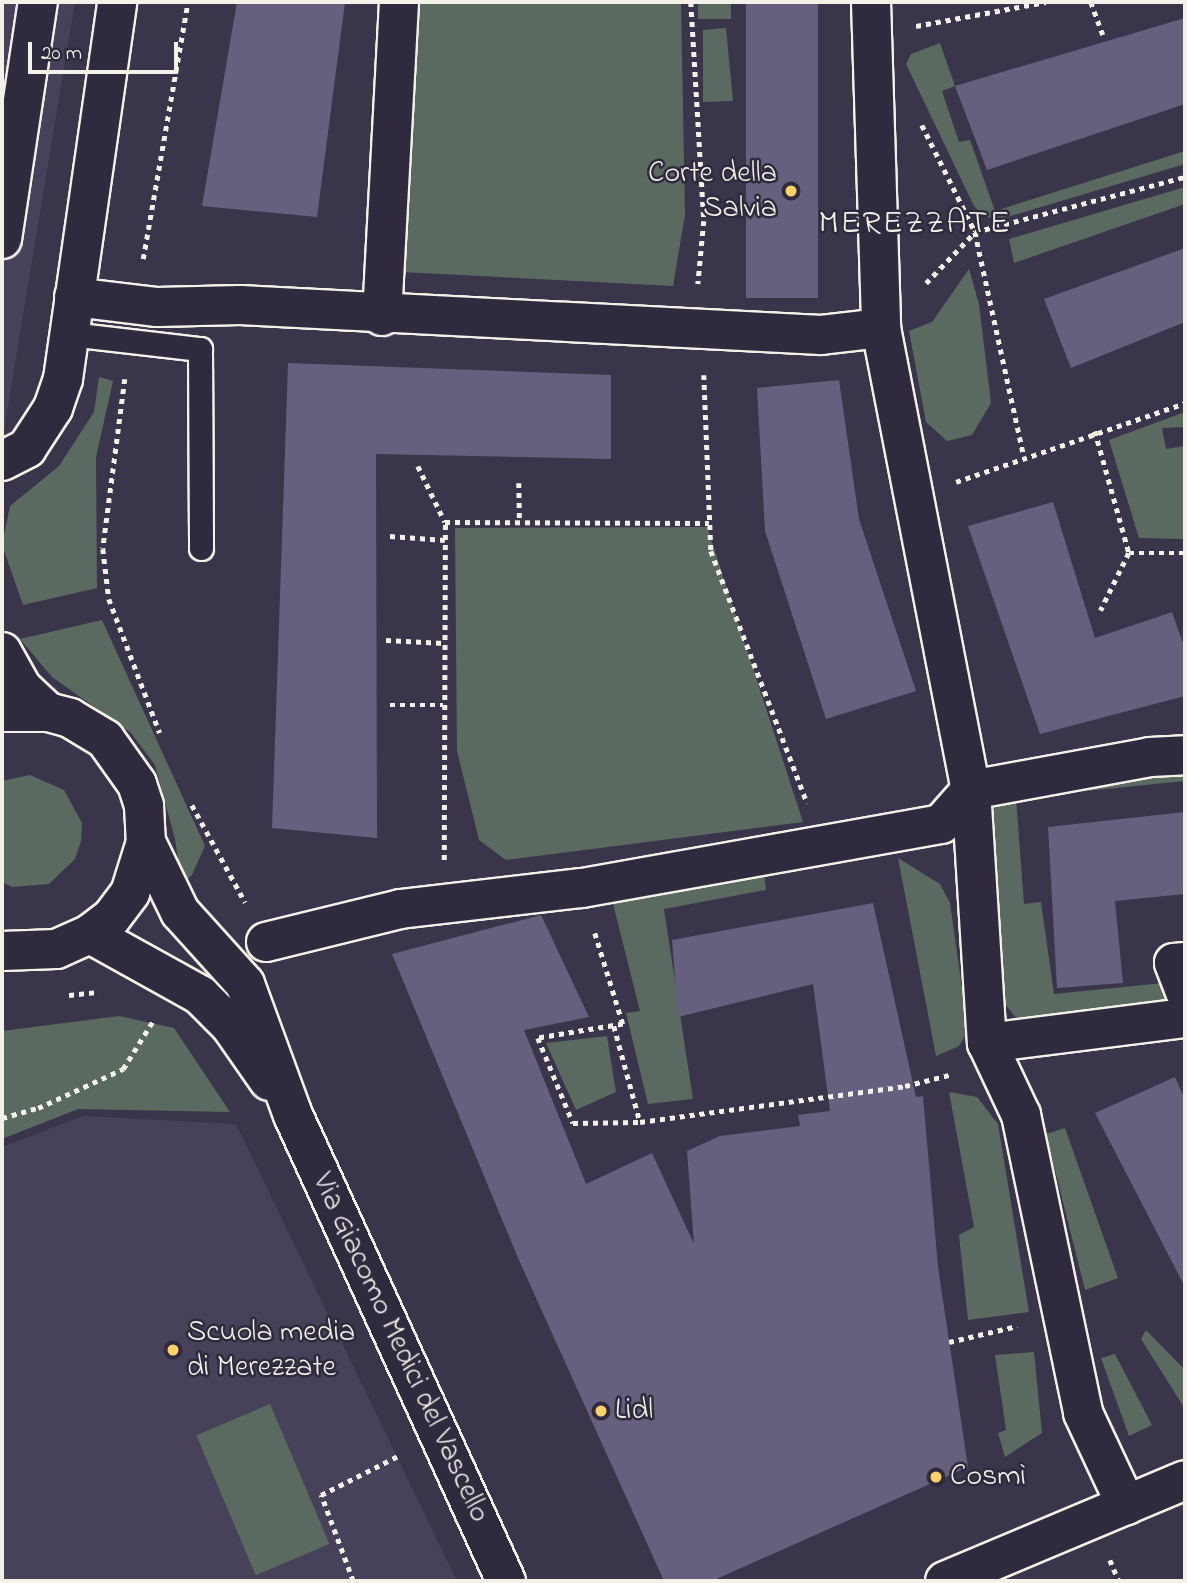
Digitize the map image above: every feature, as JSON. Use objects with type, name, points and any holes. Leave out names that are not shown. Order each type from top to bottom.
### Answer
[{"type":"street","points":[[2,239],[38,2]]},
{"type":"street","points":[[2,461],[27,448],[53,408],[72,316],[117,2]]},
{"type":"street","points":[[382,316],[398,2]]},
{"type":"street","points":[[872,17],[881,328],[971,790],[991,1053],[1021,1115],[1083,1413],[1126,1505]]},
{"type":"street","points":[[72,316],[157,307],[240,305],[382,316],[821,335],[881,328]]},
{"type":"street","points":[[2,652],[22,688],[48,712]]},
{"type":"street","points":[[2,712],[48,712],[70,718],[105,739],[126,763],[144,806],[146,842],[130,893],[111,918],[90,934],[56,949],[2,951]]},
{"type":"street","points":[[265,942],[400,908],[470,897],[582,888],[822,842],[941,824],[971,790],[1150,757],[1185,755]]},
{"type":"street","name":"Via Giacomo Medici del Vascello","points":[[146,842],[180,912],[245,984],[293,1115],[506,1581]]},
{"type":"street","name":"Via Giacomo Medici del Vascello","points":[[90,934],[200,995],[230,1025],[293,1115]]},
{"type":"street","points":[[1185,962],[1174,963],[1185,992]]},
{"type":"street","points":[[991,1053],[1185,1018]]},
{"type":"street","points":[[945,1581],[1185,1480]]},
{"type":"lane","points":[[72,316],[200,349],[201,548]]},
{"type":"path","points":[[691,2],[704,221],[703,382],[711,551],[822,842]]},
{"type":"path","points":[[872,17],[994,15],[1045,2]]},
{"type":"path","points":[[1091,2],[1103,35]]},
{"type":"path","points":[[918,118],[975,232],[1024,457]]},
{"type":"path","points":[[881,328],[975,232],[1185,177]]},
{"type":"path","points":[[916,497],[1095,431],[1185,403]]},
{"type":"path","points":[[1095,431],[1129,553],[1101,610]]},
{"type":"path","points":[[418,466],[445,522],[444,863],[470,897]]},
{"type":"path","points":[[519,484],[520,522]]},
{"type":"path","points":[[445,522],[709,523]]},
{"type":"path","points":[[390,536],[445,540]]},
{"type":"path","points":[[1129,553],[1185,552]]},
{"type":"path","points":[[386,639],[444,643]]},
{"type":"path","points":[[390,705],[443,705]]},
{"type":"path","points":[[582,888],[623,1024],[538,1038],[573,1123],[640,1122],[905,1086],[991,1053]]},
{"type":"path","points":[[2,1118],[38,1108],[124,1069],[156,1017]]},
{"type":"path","points":[[614,1026],[640,1122]]},
{"type":"path","points":[[949,1342],[1063,1316]]},
{"type":"path","points":[[354,1581],[321,1495],[393,1458]]},
{"type":"shaded area","points":[[2,2],[75,2],[2,443]]},
{"type":"shaded area","name":"Scuola media di Merezzate","points":[[83,1116],[236,1124],[457,1581],[2,1581],[2,1147]]},
{"type":"green space","points":[[418,2],[681,2],[685,215],[673,286],[402,272]]},
{"type":"green space","points":[[698,2],[731,2],[731,19],[698,19]]},
{"type":"green space","points":[[726,28],[733,101],[703,102],[703,30]]},
{"type":"green space","points":[[940,43],[955,86],[942,91],[959,142],[970,140],[995,211],[1185,151],[1185,164],[1004,218],[984,217],[974,206],[906,64],[911,54]]},
{"type":"green space","points":[[1185,187],[1185,204],[1014,263],[1009,239]]},
{"type":"green space","points":[[969,269],[979,304],[991,403],[972,435],[947,441],[926,422],[909,331],[932,322]]},
{"type":"green space","points":[[99,377],[113,381],[96,457],[97,588],[23,605],[2,545],[10,506],[59,466],[94,412]]},
{"type":"green space","points":[[1185,412],[1185,427],[1162,428],[1166,449],[1185,446],[1185,539],[1139,538],[1109,440]]},
{"type":"green space","points":[[707,527],[803,822],[506,860],[479,840],[457,751],[455,528]]},
{"type":"green space","points":[[102,620],[205,846],[192,875],[182,884],[175,839],[155,765],[131,733],[52,677],[20,639]]},
{"type":"green space","points":[[1185,772],[1185,781],[1016,798],[1024,904],[1041,902],[1054,994],[1163,983],[1172,1005],[1024,1028],[1005,1004],[991,816],[997,803],[1011,793]]},
{"type":"green space","points":[[30,775],[64,790],[82,823],[81,841],[75,859],[49,884],[12,887],[2,882],[2,781]]},
{"type":"green space","points":[[898,858],[940,884],[950,903],[968,1031],[959,1046],[936,1056]]},
{"type":"green space","points":[[764,870],[766,890],[664,909],[693,1099],[648,1104],[626,1013],[640,1011],[611,896]]},
{"type":"green space","points":[[119,1016],[174,1028],[230,1112],[78,1109],[2,1139],[2,1031]]},
{"type":"green space","points":[[607,1036],[616,1092],[576,1110],[546,1043]]},
{"type":"green space","points":[[949,1092],[977,1097],[998,1124],[1029,1312],[968,1320],[959,1235],[974,1227]]},
{"type":"green space","points":[[1065,1128],[1118,1278],[1085,1290],[1046,1134]]},
{"type":"green space","points":[[1146,1330],[1185,1370],[1185,1409],[1141,1339]]},
{"type":"green space","points":[[1034,1352],[1042,1433],[1005,1457],[998,1433],[1006,1430],[995,1355]]},
{"type":"green space","points":[[1115,1354],[1152,1425],[1129,1436],[1101,1358]]},
{"type":"green space","points":[[270,1404],[329,1544],[256,1575],[196,1435]]},
{"type":"building","points":[[237,2],[345,2],[317,217],[202,206]]},
{"type":"building","name":"Corte della Salvia","points":[[746,2],[818,2],[818,298],[746,298]]},
{"type":"building","points":[[1185,18],[1185,104],[987,170],[955,86]]},
{"type":"building","points":[[1185,248],[1185,322],[1071,368],[1044,299]]},
{"type":"building","points":[[288,363],[611,375],[611,459],[376,454],[377,838],[272,828]]},
{"type":"building","points":[[839,380],[859,519],[916,691],[826,719],[765,531],[757,388]]},
{"type":"building","points":[[1053,502],[1095,638],[1172,612],[1185,649],[1185,696],[1040,734],[968,526]]},
{"type":"building","points":[[1185,812],[1185,894],[1115,901],[1123,983],[1057,988],[1048,827]]},
{"type":"building","points":[[873,903],[916,1097],[923,1096],[938,1267],[968,1467],[712,1581],[664,1581],[518,1258],[392,954],[541,915],[589,1017],[524,1030],[586,1184],[652,1153],[694,1244],[687,1151],[720,1136],[800,1126],[798,1115],[830,1111],[813,984],[678,1017],[672,940]]},
{"type":"building","points":[[1175,1077],[1185,1100],[1185,1287],[1095,1113]]},
{"type":"place","name":"Corte della Salvia","points":[[791,191]]},
{"type":"place","name":"Scuola media di Merezzate","points":[[173,1350]]},
{"type":"place","name":"Lidl","points":[[601,1411]]},
{"type":"place","name":"Cosmì","points":[[936,1477]]},
{"type":"district","name":"MEREZZATE","points":[[915,225]]}]
